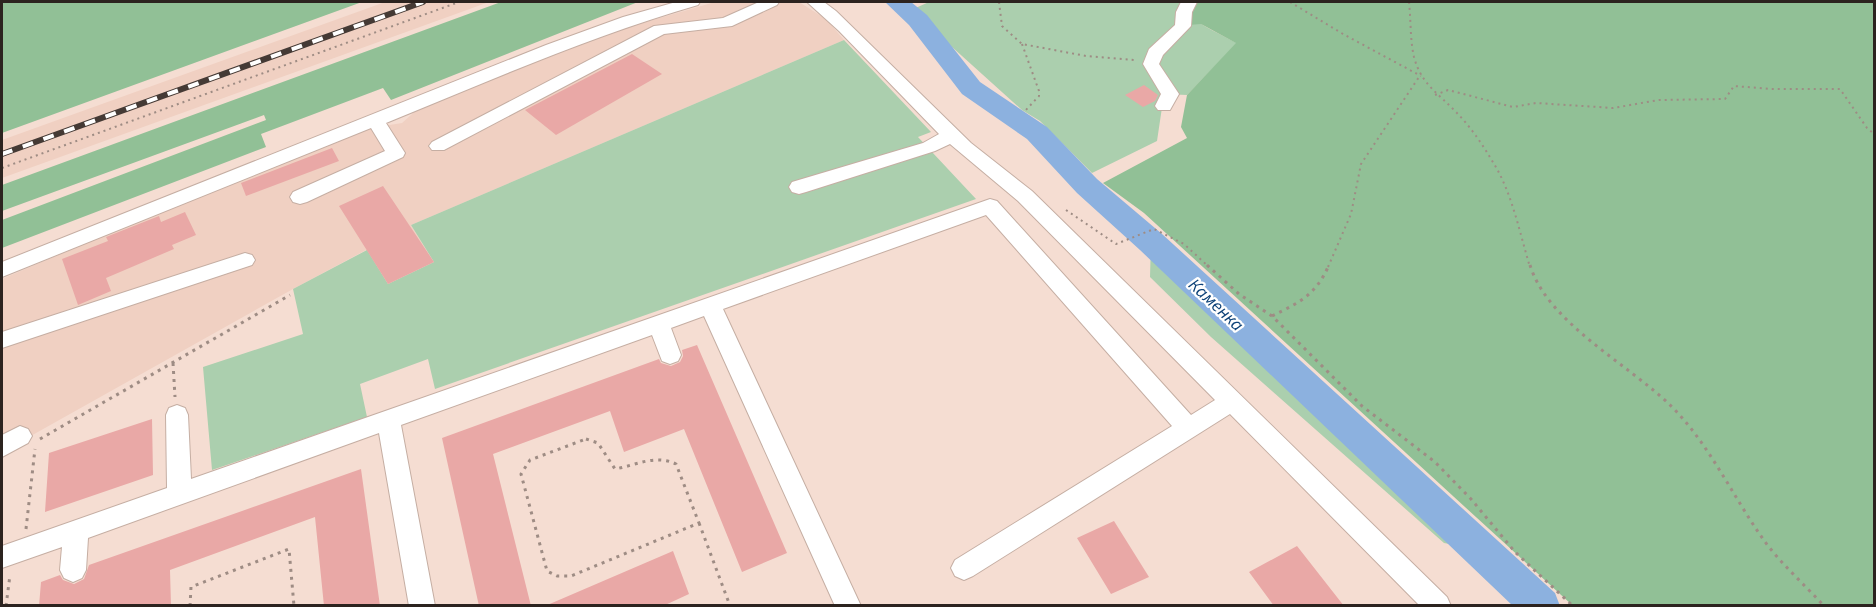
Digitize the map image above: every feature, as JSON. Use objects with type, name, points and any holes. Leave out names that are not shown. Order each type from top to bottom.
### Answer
[{"type":"street","points":[[2,270],[607,28],[692,2]]},
{"type":"street","points":[[438,146],[660,29],[726,23],[771,2]]},
{"type":"street","points":[[815,2],[932,114],[950,136],[976,160],[1025,196],[1438,606]]},
{"type":"street","points":[[1164,106],[1170,94],[1151,64],[1155,53],[1183,26],[1184,12],[1188,2]]},
{"type":"street","points":[[300,197],[396,153],[375,120]]},
{"type":"street","points":[[799,187],[929,147],[950,136]]},
{"type":"street","points":[[13,553],[990,207],[1189,429]]},
{"type":"street","points":[[2,340],[245,260]]},
{"type":"street","points":[[710,305],[848,606]]},
{"type":"street","points":[[659,324],[670,355]]},
{"type":"street","points":[[964,568],[1232,401]]},
{"type":"street","points":[[177,415],[179,495]]},
{"type":"street","points":[[388,419],[422,606]]},
{"type":"street","points":[[73,570],[76,531]]},
{"type":"path","points":[[2,168],[459,2]]},
{"type":"path","points":[[999,2],[1002,26],[1022,44],[1039,91],[1039,96],[1025,111]]},
{"type":"path","points":[[1290,2],[1301,12],[1316,17],[1344,36],[1421,75]]},
{"type":"path","points":[[1409,2],[1414,57],[1421,75],[1435,95],[1454,110],[1477,137],[1493,161],[1507,190],[1533,276],[1547,298],[1564,317],[1669,404],[1691,428],[1764,541],[1824,606]]},
{"type":"path","points":[[1022,44],[1086,56],[1138,60],[1151,64]]},
{"type":"path","points":[[1272,316],[1307,298],[1323,276],[1351,214],[1362,164],[1421,75]]},
{"type":"path","points":[[1435,95],[1448,90],[1513,107],[1536,103],[1613,108],[1659,100],[1725,99],[1734,86],[1771,89],[1840,89],[1867,128],[1875,134]]},
{"type":"path","points":[[1138,236],[1154,229],[1184,244],[1239,294],[1272,316],[1362,406],[1435,462],[1471,499],[1515,552],[1573,606]]},
{"type":"path","points":[[6,606],[13,553],[36,441],[290,295]]},
{"type":"path","points":[[173,363],[177,415]]},
{"type":"path","points":[[699,523],[571,576],[557,576],[547,571],[521,474],[530,460],[586,439],[596,440],[600,444],[607,462],[615,469],[628,468],[652,458],[667,458],[676,464],[699,523],[729,603]]},
{"type":"path","points":[[190,606],[191,587],[289,549],[294,606]]},
{"type":"shaded area","points":[[385,2],[489,2],[2,178],[2,140]]},
{"type":"shaded area","points":[[715,2],[799,2],[826,19],[844,40],[411,225],[434,262],[388,284],[366,250],[20,442],[19,431],[2,437],[2,279],[248,174],[365,129],[402,123],[421,106],[615,31]]},
{"type":"green space","points":[[2,2],[362,2],[2,133]]},
{"type":"green space","points":[[501,2],[638,2],[391,100],[383,88],[261,134],[266,147],[2,248],[2,220],[266,120],[264,115],[2,211],[2,185]]},
{"type":"green space","points":[[929,2],[1181,2],[1196,20],[1237,43],[1187,95],[1164,94],[1157,141],[1092,173],[1040,121],[1022,110],[911,10]]},
{"type":"green space","points":[[1181,2],[1874,2],[1874,605],[1572,605],[1144,213],[1103,183],[1187,138],[1181,127],[1187,95],[1236,43],[1201,24],[1175,26],[1182,7]]},
{"type":"green space","points":[[844,40],[931,132],[918,137],[976,199],[435,389],[428,359],[360,384],[367,417],[212,470],[203,367],[303,334],[293,289],[367,250],[388,284],[434,262],[411,225]]},
{"type":"green space","points":[[1151,242],[1481,550],[1444,543],[1211,337],[1150,277]]},
{"type":"building","points":[[632,54],[662,74],[556,135],[525,110]]},
{"type":"building","points":[[1144,85],[1158,95],[1155,101],[1143,107],[1125,95]]},
{"type":"building","points":[[332,148],[339,161],[246,196],[241,183]]},
{"type":"building","points":[[383,186],[434,262],[388,284],[339,206]]},
{"type":"building","points":[[185,212],[196,235],[172,245],[174,249],[106,278],[111,291],[78,305],[62,259],[108,241],[106,237],[159,216],[161,222]]},
{"type":"building","points":[[697,345],[787,553],[742,572],[684,429],[624,452],[610,411],[493,454],[531,606],[479,606],[442,438],[659,359],[661,363],[671,366],[680,362],[683,356],[682,350]]},
{"type":"building","points":[[152,419],[153,475],[45,512],[49,453]]},
{"type":"building","points":[[361,469],[380,606],[324,606],[315,517],[170,570],[171,606],[39,606],[41,582],[60,575],[63,580],[74,584],[84,579],[89,565]]},
{"type":"building","points":[[1114,521],[1149,577],[1111,594],[1077,538]]},
{"type":"building","points":[[1297,546],[1344,606],[1274,606],[1249,572]]},
{"type":"building","points":[[673,551],[689,594],[663,606],[545,606]]},
{"type":"waterway","name":"Каменка","points":[[897,2],[918,20],[971,88],[1037,133],[1087,186],[1151,242],[1541,606]]},
{"type":"railway","points":[[2,154],[423,2]]}]
